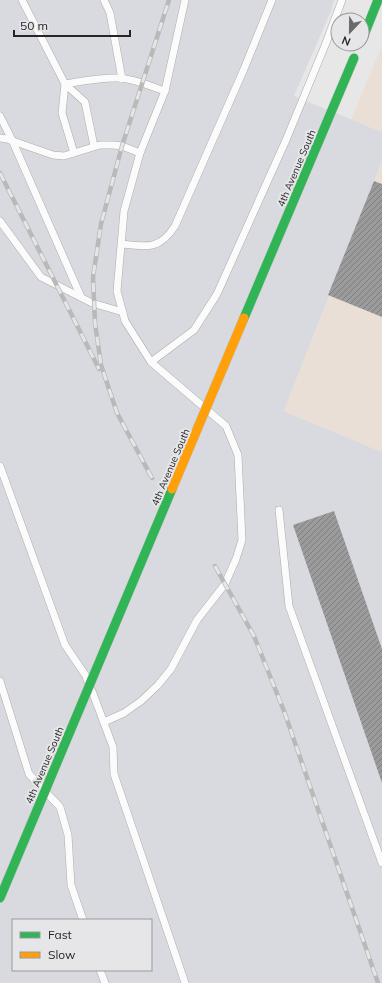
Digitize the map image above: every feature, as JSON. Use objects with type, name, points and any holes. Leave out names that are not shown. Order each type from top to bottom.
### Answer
[{"type":"main road","points":[[370,20],[378,0]]},
{"type":"main road","name":"4th Avenue South","points":[[0,898],[357,52]]},
{"type":"lane","points":[[22,0],[65,84],[85,102],[94,146]]},
{"type":"lane","points":[[104,0],[110,13],[122,78]]},
{"type":"lane","points":[[104,722],[124,713],[141,701],[158,686],[171,669],[196,620],[225,584],[236,559],[242,540],[238,455],[226,426],[151,362],[125,321],[118,291],[124,211],[140,153],[165,91],[185,0]]},
{"type":"lane","points":[[122,244],[152,246],[161,242],[169,235],[175,226],[244,69],[272,0]]},
{"type":"lane","points":[[151,362],[194,330],[217,294],[286,140],[342,0]]},
{"type":"lane","points":[[65,84],[108,78],[122,78],[165,91]]},
{"type":"lane","points":[[65,84],[62,113],[74,153]]},
{"type":"lane","points":[[0,116],[81,297]]},
{"type":"lane","points":[[0,138],[12,140],[53,155],[64,156],[100,145],[122,146],[140,153]]},
{"type":"lane","points":[[0,221],[41,277],[92,303],[123,312]]},
{"type":"lane","points":[[0,466],[65,645],[86,676],[114,747],[114,774],[185,983]]},
{"type":"lane","points":[[279,510],[289,606],[382,863]]},
{"type":"lane","points":[[0,681],[29,774],[60,806],[68,835],[71,885],[83,919]]},
{"type":"lane","points":[[100,971],[105,983]]},
{"type":"shaded area","points":[[0,0],[334,0],[331,11],[294,96],[382,132],[382,161],[284,411],[382,452],[382,983],[0,983]]},
{"type":"shaded area","points":[[382,46],[382,132],[351,119]]},
{"type":"shaded area","points":[[382,161],[382,452],[284,411]]},
{"type":"building","points":[[374,181],[382,184],[382,317],[328,295]]},
{"type":"building","points":[[334,511],[382,649],[382,783],[293,525]]},
{"type":"railway","points":[[152,478],[117,413],[101,365],[95,323],[93,277],[101,224],[122,146],[169,0]]},
{"type":"railway","points":[[0,173],[99,369]]},
{"type":"railway","points":[[215,566],[254,636],[284,711],[378,983]]},
{"type":"traffic: fast","points":[[370,20],[378,0]]},
{"type":"traffic: fast","points":[[244,318],[354,58]]},
{"type":"traffic: fast","points":[[0,898],[172,489]]},
{"type":"traffic: slow","points":[[172,489],[244,318]]}]
